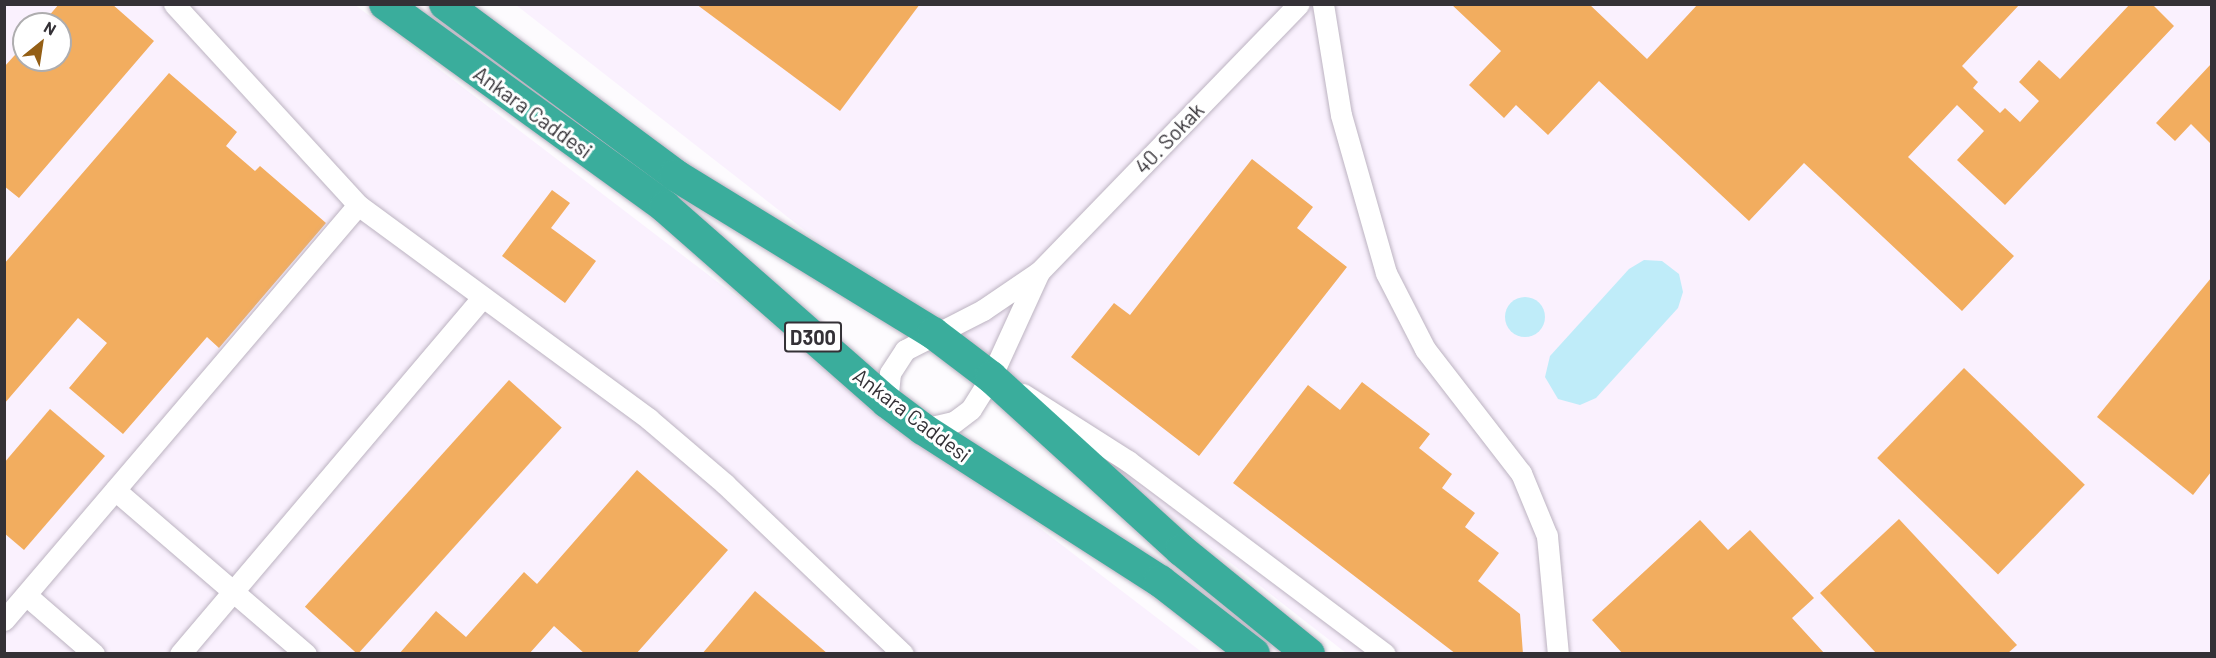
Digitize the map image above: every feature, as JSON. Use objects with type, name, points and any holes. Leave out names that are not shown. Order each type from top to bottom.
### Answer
[{"type":"highway","name":"Ankara Caddesi","points":[[385,4],[665,207],[886,402],[923,429],[1160,581],[1254,654]]},
{"type":"highway","name":"Ankara Caddesi","points":[[445,4],[675,175],[933,333],[991,377],[1181,550],[1309,654]]},
{"type":"street","name":"40. Sokak","points":[[1039,272],[1299,4]]},
{"type":"street","points":[[1323,4],[1341,115],[1386,273],[1425,348],[1521,472],[1547,536],[1558,654]]},
{"type":"street","points":[[176,5],[358,205],[648,419],[691,455],[903,654]]},
{"type":"street","points":[[4,620],[358,205]]},
{"type":"street","points":[[886,402],[890,373],[905,350],[933,333],[982,310],[1039,272]]},
{"type":"street","points":[[923,429],[954,422],[971,408],[991,377],[1039,272]]},
{"type":"street","points":[[180,654],[483,297]]},
{"type":"street","points":[[991,377],[1044,405],[1128,461],[1385,654]]},
{"type":"street","points":[[116,490],[306,654]]},
{"type":"street","points":[[26,595],[94,654]]},
{"type":"shaded area","points":[[354,4],[1203,653],[5,654],[5,5]]},
{"type":"shaded area","points":[[516,5],[2211,5],[2211,653],[1346,653]]},
{"type":"water","points":[[1644,260],[1662,261],[1679,274],[1683,292],[1678,308],[1596,398],[1580,405],[1558,399],[1545,377],[1550,356],[1629,269]]},
{"type":"water","points":[[1525,297],[1533,298],[1539,303],[1544,309],[1544,325],[1539,331],[1533,336],[1525,337],[1517,336],[1511,331],[1506,325],[1505,317],[1506,309],[1511,303],[1517,298]]},
{"type":"building","points":[[59,4],[112,4],[154,41],[19,198],[4,186],[4,67],[12,58],[12,72],[72,72],[72,12],[52,12]]},
{"type":"building","points":[[696,4],[920,4],[840,111]]},
{"type":"building","points":[[1451,4],[1589,4],[1647,59],[1698,4],[2020,4],[1962,66],[1978,82],[1973,88],[2000,113],[2005,108],[2020,122],[2039,101],[2019,82],[2039,60],[2060,79],[2130,4],[2152,4],[2174,26],[2005,205],[1957,160],[1984,131],[1957,105],[1908,157],[2014,256],[1962,311],[1804,163],[1749,221],[1599,81],[1548,135],[1516,105],[1504,118],[1469,85],[1501,51]]},
{"type":"building","points":[[2211,64],[2211,144],[2191,124],[2175,141],[2156,123]]},
{"type":"building","points":[[169,73],[237,132],[226,146],[255,171],[260,166],[326,223],[219,348],[207,337],[123,434],[69,388],[107,343],[78,318],[4,404],[4,264]]},
{"type":"building","points":[[1252,159],[1313,207],[1297,228],[1347,267],[1199,456],[1071,357],[1114,303],[1130,315]]},
{"type":"building","points":[[552,190],[570,203],[551,228],[596,261],[565,303],[502,256]]},
{"type":"building","points":[[2211,278],[2211,472],[2193,495],[2097,417]]},
{"type":"building","points":[[1964,368],[2085,485],[1998,575],[1877,458]]},
{"type":"building","points":[[509,380],[562,428],[358,654],[305,607]]},
{"type":"building","points":[[1362,382],[1430,434],[1419,448],[1452,474],[1442,488],[1475,513],[1465,527],[1499,553],[1478,581],[1520,614],[1523,654],[1456,654],[1233,483],[1308,385],[1340,410]]},
{"type":"building","points":[[50,409],[105,456],[24,550],[4,533],[4,463]]},
{"type":"building","points":[[637,470],[728,550],[636,654],[585,654],[554,626],[529,654],[399,654],[436,611],[466,637],[524,572],[537,584]]},
{"type":"building","points":[[1899,519],[2017,645],[2007,654],[1877,654],[1820,593]]},
{"type":"building","points":[[1700,520],[1728,550],[1750,530],[1814,598],[1792,618],[1825,654],[1623,654],[1592,620]]},
{"type":"building","points":[[755,591],[828,654],[702,654]]}]
